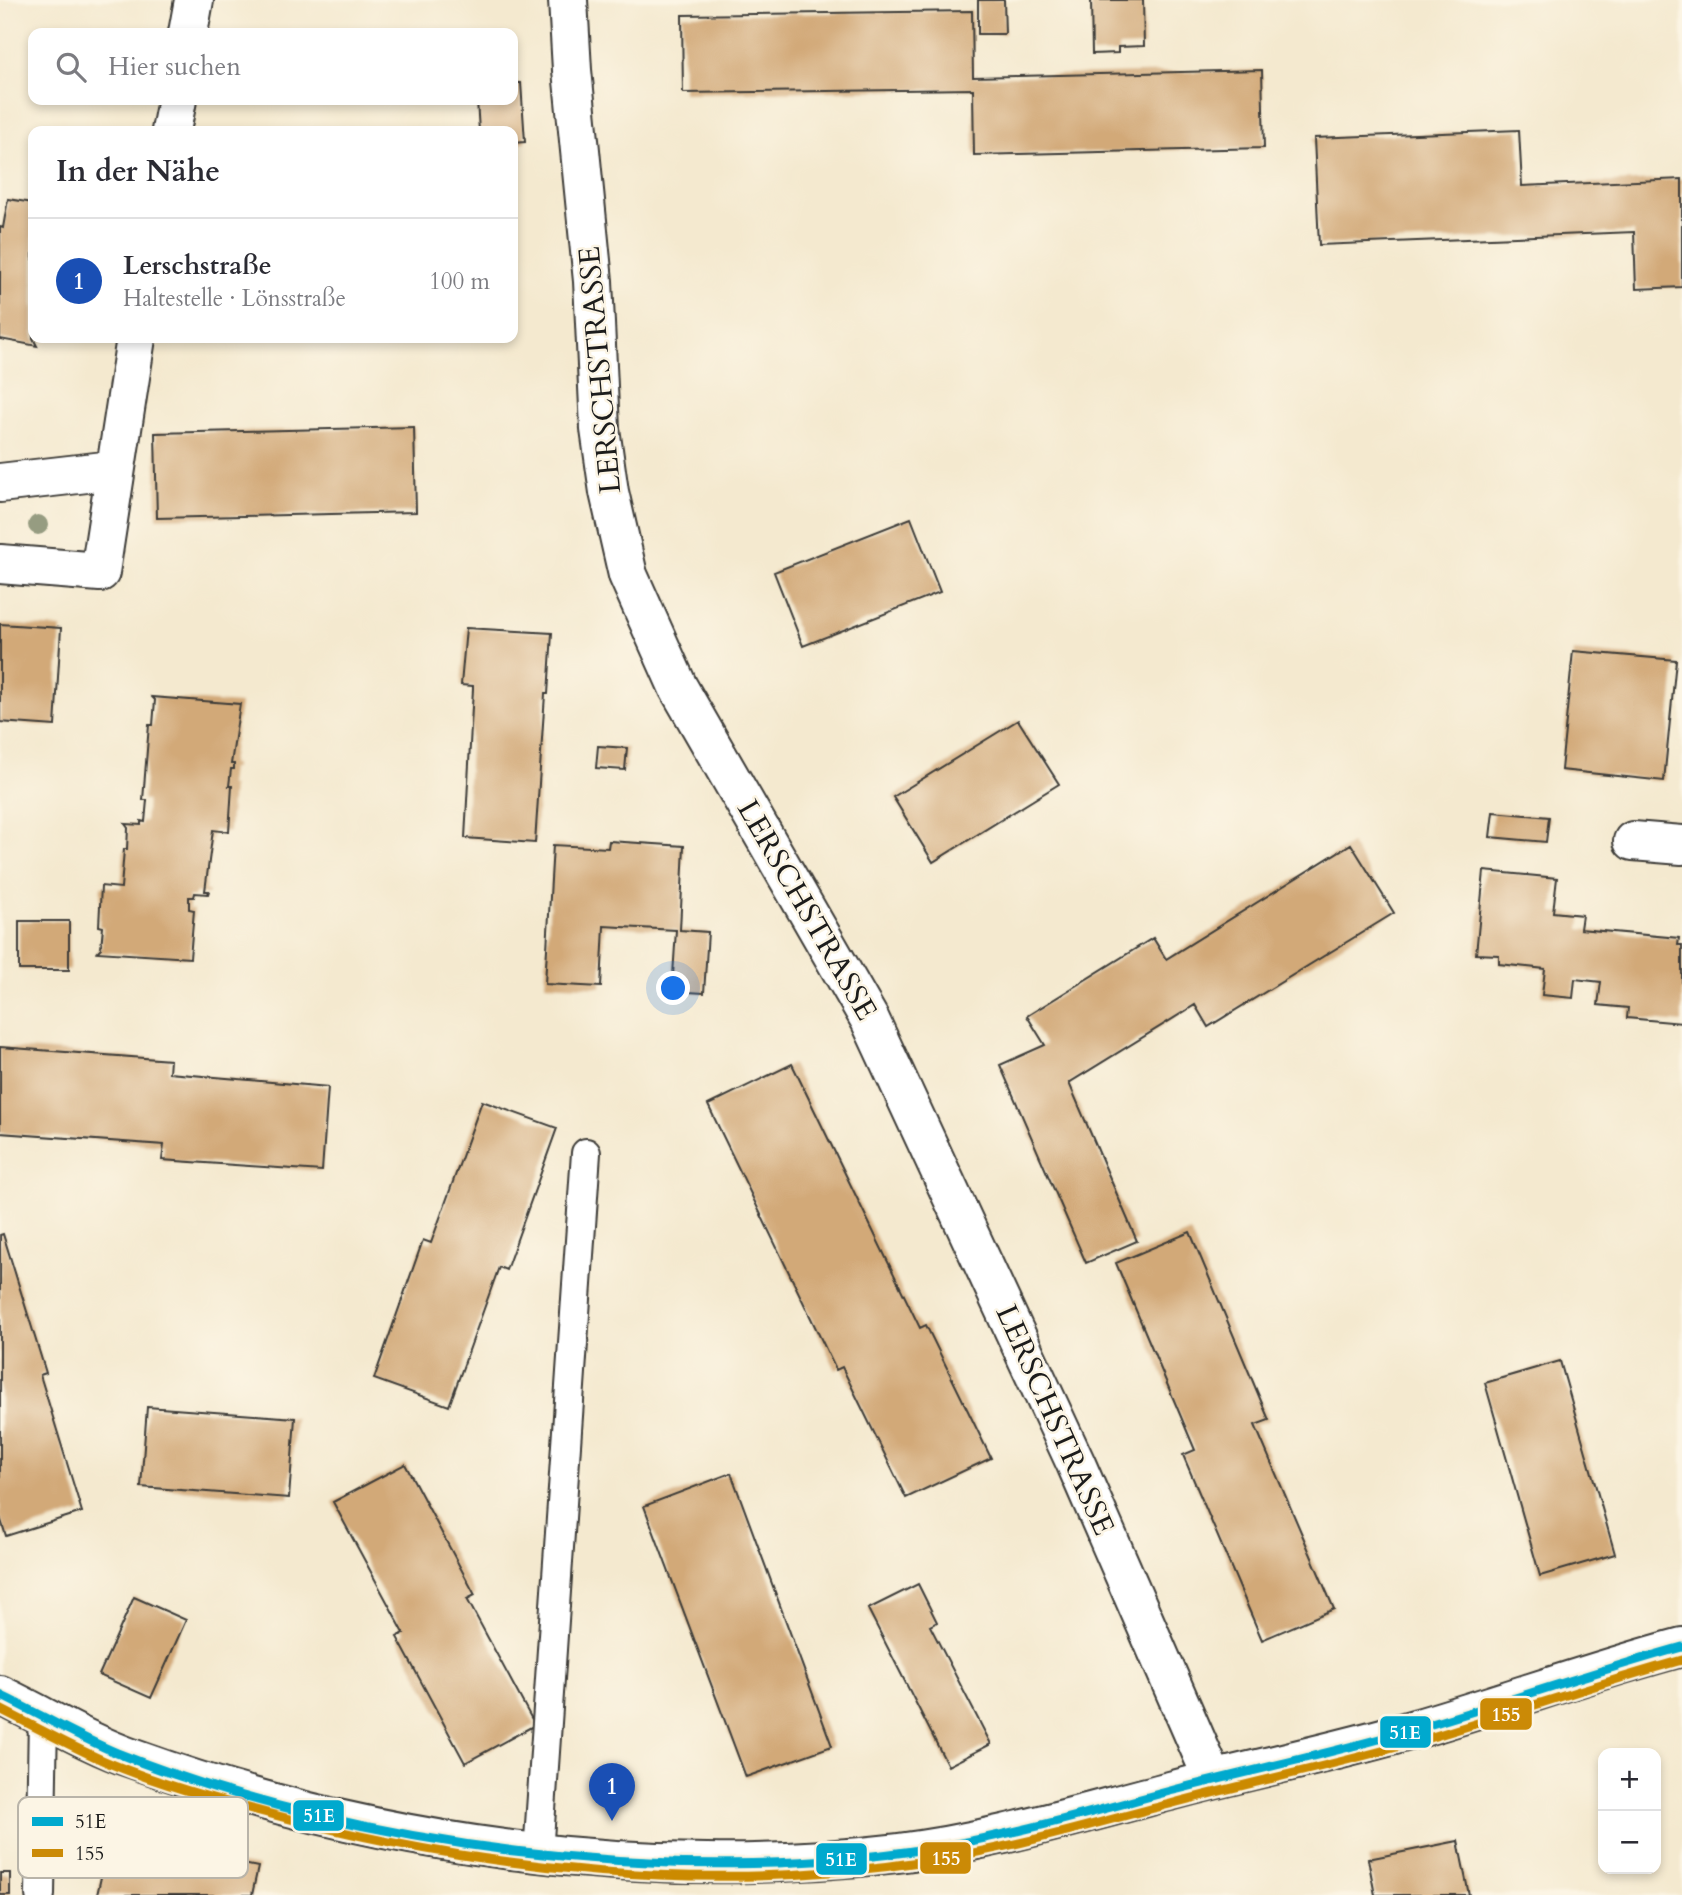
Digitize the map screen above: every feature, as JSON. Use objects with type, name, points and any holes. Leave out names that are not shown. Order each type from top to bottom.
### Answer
[{"type":"street","points":[[189,28],[194,0]]},
{"type":"street","name":"LERSCHSTRASSE","points":[[568,0],[572,71],[593,281],[600,429],[609,492],[628,575],[678,687],[870,1020],[1076,1464],[1213,1779]]},
{"type":"street","points":[[173,126],[176,105]]},
{"type":"street","points":[[0,564],[100,572],[113,470],[135,343]]},
{"type":"street","points":[[0,482],[113,470]]},
{"type":"street","points":[[1633,841],[1682,845]]},
{"type":"street","points":[[0,1695],[130,1758],[258,1798],[412,1835],[538,1854],[610,1860],[775,1862],[899,1853],[1015,1832],[1411,1730],[1682,1647]]},
{"type":"lane","points":[[538,1854],[586,1153]]},
{"type":"lane","points":[[42,1797],[43,1716]]},
{"type":"building","points":[[978,0],[1004,0],[1005,34],[978,34]]},
{"type":"building","points":[[1091,0],[1143,0],[1144,46],[1118,47],[1118,53],[1092,54]]},
{"type":"building","points":[[972,11],[973,77],[1262,70],[1264,148],[974,155],[973,89],[683,93],[682,15]]},
{"type":"building","points":[[518,83],[521,83],[525,142],[518,143],[518,126],[479,126],[477,105],[518,105]]},
{"type":"building","points":[[1519,130],[1522,186],[1682,179],[1682,287],[1636,289],[1634,232],[1319,245],[1314,138]]},
{"type":"building","points":[[8,199],[28,202],[28,343],[36,343],[37,346],[0,339],[0,227],[3,228]]},
{"type":"building","points":[[414,427],[416,512],[157,518],[155,433]]},
{"type":"building","points":[[911,518],[940,592],[803,646],[774,572]]},
{"type":"building","points":[[0,624],[61,628],[55,726],[0,722]]},
{"type":"building","points":[[466,628],[552,633],[535,843],[465,838],[473,689],[473,686],[461,685]]},
{"type":"building","points":[[1573,651],[1676,660],[1664,781],[1561,770]]},
{"type":"building","points":[[152,697],[240,704],[231,764],[234,764],[234,769],[231,769],[229,786],[232,786],[229,832],[213,830],[205,891],[209,891],[208,894],[195,893],[194,897],[189,897],[189,909],[194,910],[190,958],[97,952],[101,948],[103,927],[99,926],[101,886],[121,888],[124,849],[127,849],[128,828],[125,824],[141,825],[141,821],[145,822],[147,800],[143,800],[149,725],[153,725],[155,700]]},
{"type":"building","points":[[1018,720],[1059,784],[933,862],[893,797]]},
{"type":"building","points":[[598,746],[627,748],[625,770],[596,768]]},
{"type":"building","points":[[1493,812],[1549,817],[1546,842],[1490,837]]},
{"type":"building","points":[[609,841],[684,846],[680,930],[708,932],[704,993],[672,991],[676,930],[604,926],[601,987],[545,984],[553,845],[608,848]]},
{"type":"building","points":[[1351,844],[1394,913],[1208,1027],[1195,1005],[1069,1083],[1137,1241],[1086,1263],[1000,1065],[1045,1045],[1027,1016],[1153,938],[1166,959]]},
{"type":"building","points":[[1484,871],[1557,878],[1553,912],[1582,915],[1580,929],[1679,938],[1678,945],[1682,945],[1682,1023],[1627,1018],[1628,1008],[1598,1005],[1601,982],[1575,979],[1573,998],[1542,995],[1545,969],[1499,964],[1499,955],[1476,954]]},
{"type":"building","points":[[19,921],[69,921],[69,970],[19,970]]},
{"type":"building","points":[[0,1047],[170,1060],[169,1073],[328,1087],[322,1171],[162,1160],[164,1145],[0,1133]]},
{"type":"building","points":[[792,1064],[920,1328],[926,1325],[991,1458],[906,1498],[842,1367],[836,1370],[708,1105]]},
{"type":"building","points":[[482,1101],[557,1128],[506,1270],[499,1267],[449,1406],[374,1379],[423,1240],[431,1243]]},
{"type":"building","points":[[1190,1232],[1269,1420],[1255,1425],[1334,1609],[1262,1640],[1183,1455],[1195,1450],[1116,1263]]},
{"type":"building","points":[[3,1234],[46,1373],[40,1375],[82,1512],[6,1536],[0,1517],[0,1235]]},
{"type":"building","points":[[1560,1361],[1615,1554],[1540,1576],[1485,1383]]},
{"type":"building","points":[[147,1407],[295,1418],[289,1498],[141,1487]]},
{"type":"building","points":[[405,1464],[475,1595],[467,1599],[535,1725],[465,1763],[397,1637],[404,1633],[333,1502]]},
{"type":"building","points":[[731,1473],[832,1746],[746,1777],[644,1506]]},
{"type":"building","points":[[918,1584],[937,1622],[930,1626],[991,1744],[948,1766],[868,1609]]},
{"type":"building","points":[[134,1597],[186,1620],[151,1698],[99,1675]]},
{"type":"building","points":[[1458,1841],[1469,1895],[1375,1895],[1368,1859]]},
{"type":"building","points":[[248,1865],[258,1867],[252,1895],[97,1895],[101,1878],[248,1878]]},
{"type":"building","points":[[0,1873],[10,1873],[10,1895],[0,1895]]},
{"type":"transit line","name":"51E","points":[[0,1695],[117,1753],[210,1786],[309,1814],[413,1836],[519,1852],[626,1861],[732,1864],[834,1860],[932,1848],[1022,1830],[1385,1738],[1682,1647]]},
{"type":"transit line","name":"155","points":[[248,1808],[348,1833],[430,1850],[514,1863],[682,1876],[766,1876],[850,1870],[933,1860],[1022,1842],[1415,1742],[1682,1660]]},
{"type":"transit line","name":"155","points":[[0,1709],[109,1763],[209,1797]]},
{"type":"place","name":"Lerschstraße","points":[[612,1821]]}]
